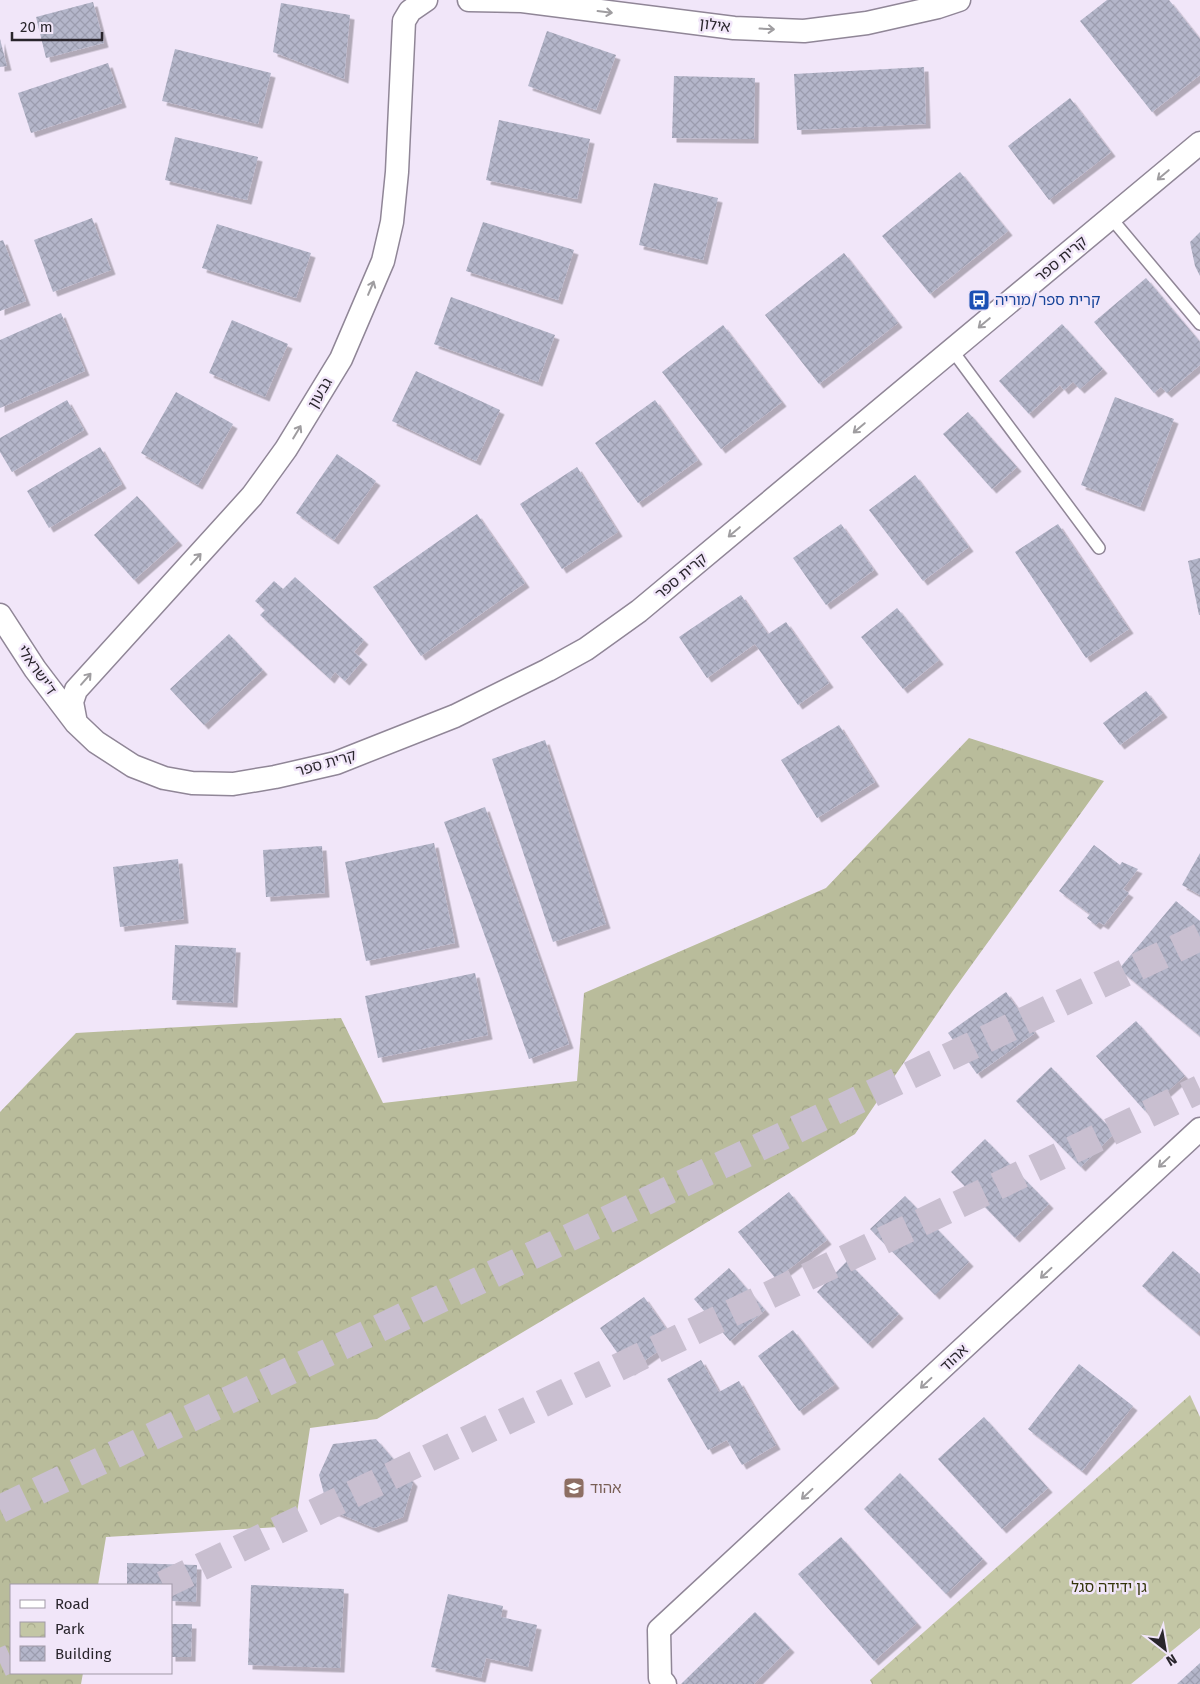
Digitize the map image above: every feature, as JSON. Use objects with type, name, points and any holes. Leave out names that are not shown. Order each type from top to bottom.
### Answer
[{"type":"street","name":"גבעון","points":[[76,723],[72,702],[76,690],[252,496],[286,450],[341,359],[383,261],[392,222],[397,172],[404,21],[410,11],[426,0]]},
{"type":"street","name":"אילון","points":[[470,0],[522,1],[734,28],[804,31],[867,24],[938,7],[958,0]]},
{"type":"street","name":"קרית ספר","points":[[76,723],[96,742],[133,766],[156,775],[192,783],[233,784],[336,764],[455,716],[548,670],[586,650],[640,611],[1200,144]]},
{"type":"street","name":"ד'ישראלי","points":[[0,615],[35,669],[76,723]]},
{"type":"street","name":"אהוד","points":[[665,1684],[660,1678],[659,1630],[1200,1129]]},
{"type":"lane","points":[[1110,218],[1200,324]]},
{"type":"lane","points":[[952,350],[1099,548]]},
{"type":"green space","points":[[969,738],[1104,781],[952,992],[855,1134],[377,1419],[310,1428],[295,1526],[106,1537],[98,1584],[10,1584],[10,1674],[83,1674],[81,1684],[0,1684],[0,1112],[76,1033],[341,1018],[383,1103],[577,1081],[584,993],[826,888]]},
{"type":"green space","name":"גן ידידה סגל","points":[[1190,1395],[1200,1417],[1200,1628],[1131,1684],[872,1684],[870,1680]]},
{"type":"building","points":[[1107,0],[1169,0],[1200,39],[1200,75],[1152,112],[1080,21]]},
{"type":"building","points":[[93,2],[104,43],[46,58],[36,17]]},
{"type":"building","points":[[281,3],[350,15],[344,79],[273,52]]},
{"type":"building","points":[[547,31],[616,55],[596,110],[528,86]]},
{"type":"building","points":[[0,39],[7,66],[0,67]]},
{"type":"building","points":[[175,49],[271,73],[258,124],[162,101]]},
{"type":"building","points":[[108,63],[122,103],[31,133],[18,93]]},
{"type":"building","points":[[924,67],[926,124],[797,130],[794,74]]},
{"type":"building","points":[[674,76],[755,78],[754,139],[672,138]]},
{"type":"building","points":[[1070,98],[1111,152],[1049,200],[1008,146]]},
{"type":"building","points":[[499,120],[590,139],[577,199],[486,180]]},
{"type":"building","points":[[175,137],[258,157],[247,200],[165,180]]},
{"type":"building","points":[[960,172],[1008,231],[930,294],[882,236]]},
{"type":"building","points":[[654,183],[718,198],[703,260],[639,245]]},
{"type":"building","points":[[92,218],[111,270],[53,292],[34,240]]},
{"type":"building","points":[[483,222],[574,250],[558,300],[466,271]]},
{"type":"building","points":[[217,224],[311,253],[296,298],[202,268]]},
{"type":"building","points":[[1200,232],[1200,276],[1195,266],[1190,242]]},
{"type":"building","points":[[3,240],[26,301],[0,311],[0,241]]},
{"type":"building","points":[[844,253],[898,323],[819,384],[765,315]]},
{"type":"building","points":[[1146,278],[1200,342],[1200,365],[1167,393],[1161,387],[1154,393],[1094,322]]},
{"type":"building","points":[[451,297],[555,335],[538,382],[434,344]]},
{"type":"building","points":[[61,313],[85,371],[0,408],[0,340]]},
{"type":"building","points":[[232,320],[288,344],[265,397],[209,373]]},
{"type":"building","points":[[1062,324],[1103,369],[1080,389],[1073,382],[1064,390],[1060,385],[1029,414],[999,381]]},
{"type":"building","points":[[723,325],[782,402],[721,449],[662,372]]},
{"type":"building","points":[[416,371],[500,410],[476,461],[392,421]]},
{"type":"building","points":[[176,392],[233,424],[198,485],[141,453]]},
{"type":"building","points":[[1115,397],[1174,419],[1140,507],[1081,485]]},
{"type":"building","points":[[67,400],[84,430],[12,472],[0,452],[0,438]]},
{"type":"building","points":[[655,400],[698,460],[638,503],[595,443]]},
{"type":"building","points":[[968,412],[1017,467],[992,489],[943,434]]},
{"type":"building","points":[[100,447],[122,484],[49,528],[27,491]]},
{"type":"building","points":[[337,454],[376,481],[334,540],[296,513]]},
{"type":"building","points":[[577,467],[618,532],[562,569],[520,504]]},
{"type":"building","points":[[915,475],[969,547],[923,581],[869,510]]},
{"type":"building","points":[[137,496],[178,541],[134,580],[94,535]]},
{"type":"building","points":[[477,514],[525,583],[421,656],[373,587]]},
{"type":"building","points":[[841,524],[874,570],[826,605],[793,558]]},
{"type":"building","points":[[1058,524],[1129,629],[1086,658],[1015,552]]},
{"type":"building","points":[[1200,558],[1200,615],[1199,615],[1188,561]]},
{"type":"building","points":[[295,577],[364,640],[354,652],[363,660],[345,681],[335,672],[330,679],[260,615],[265,610],[255,601],[274,581],[283,589]]},
{"type":"building","points":[[741,595],[768,634],[786,622],[829,683],[798,705],[755,644],[707,678],[679,637]]},
{"type":"building","points":[[897,608],[939,660],[903,689],[861,637]]},
{"type":"building","points":[[229,634],[263,670],[204,725],[170,689]]},
{"type":"building","points":[[1146,691],[1163,713],[1120,745],[1103,723]]},
{"type":"building","points":[[839,725],[875,782],[817,818],[781,760]]},
{"type":"building","points":[[545,740],[606,924],[553,942],[492,759]]},
{"type":"building","points":[[485,807],[569,1044],[529,1059],[444,822]]},
{"type":"building","points":[[434,843],[455,943],[366,961],[345,862]]},
{"type":"building","points":[[1094,845],[1120,865],[1122,862],[1138,869],[1123,889],[1129,893],[1104,925],[1099,922],[1096,925],[1087,918],[1090,914],[1059,891]]},
{"type":"building","points":[[322,846],[325,893],[266,897],[263,850]]},
{"type":"building","points":[[1200,853],[1200,895],[1182,885]]},
{"type":"building","points":[[178,859],[184,919],[120,927],[113,867]]},
{"type":"building","points":[[1176,901],[1200,921],[1200,1036],[1119,969]]},
{"type":"building","points":[[175,945],[236,948],[233,1003],[172,1000]]},
{"type":"building","points":[[475,973],[488,1035],[378,1058],[365,996]]},
{"type":"building","points":[[1006,992],[1035,1033],[977,1074],[948,1033]]},
{"type":"building","points":[[1136,1021],[1185,1076],[1145,1111],[1096,1056]]},
{"type":"building","points":[[1051,1067],[1115,1133],[1081,1167],[1016,1101]]},
{"type":"building","points":[[985,1139],[1049,1204],[1015,1238],[951,1172]]},
{"type":"building","points":[[789,1192],[827,1240],[776,1279],[738,1232]]},
{"type":"building","points":[[905,1196],[969,1262],[935,1295],[870,1229]]},
{"type":"building","points":[[1173,1251],[1200,1274],[1200,1330],[1197,1333],[1142,1286]]},
{"type":"building","points":[[847,1261],[899,1314],[868,1344],[817,1292]]},
{"type":"building","points":[[729,1268],[765,1310],[730,1341],[694,1299]]},
{"type":"building","points":[[644,1297],[674,1340],[630,1371],[600,1328]]},
{"type":"building","points":[[793,1330],[835,1384],[799,1411],[758,1356]]},
{"type":"building","points":[[701,1360],[719,1392],[739,1381],[776,1445],[742,1465],[727,1440],[708,1450],[667,1379]]},
{"type":"building","points":[[1079,1364],[1133,1406],[1082,1471],[1028,1429]]},
{"type":"building","points":[[984,1417],[1048,1488],[1002,1529],[938,1459]]},
{"type":"building","points":[[376,1439],[413,1482],[403,1517],[374,1528],[328,1509],[319,1475],[333,1444]]},
{"type":"building","points":[[900,1473],[983,1559],[946,1594],[864,1509]]},
{"type":"building","points":[[841,1537],[917,1623],[874,1661],[798,1574]]},
{"type":"building","points":[[127,1563],[197,1565],[196,1602],[172,1601],[172,1584],[127,1584]]},
{"type":"building","points":[[251,1585],[344,1589],[340,1668],[248,1665]]},
{"type":"building","points":[[448,1594],[503,1606],[501,1617],[537,1625],[528,1667],[486,1658],[481,1678],[431,1667]]},
{"type":"building","points":[[755,1612],[790,1648],[754,1684],[681,1684]]},
{"type":"building","points":[[172,1624],[192,1624],[191,1657],[172,1657]]},
{"type":"building","points":[[1200,1663],[1200,1684],[1177,1684]]},
{"type":"tunnel","points":[[0,1509],[1200,937]]},
{"type":"tunnel","points":[[165,1584],[1200,1089]]},
{"type":"tunnel","points":[[0,1663],[10,1658]]},
{"type":"place","name":"קרית ספר/מוריה","points":[[979,300]]},
{"type":"place","name":"אהוד","points":[[574,1488]]}]
